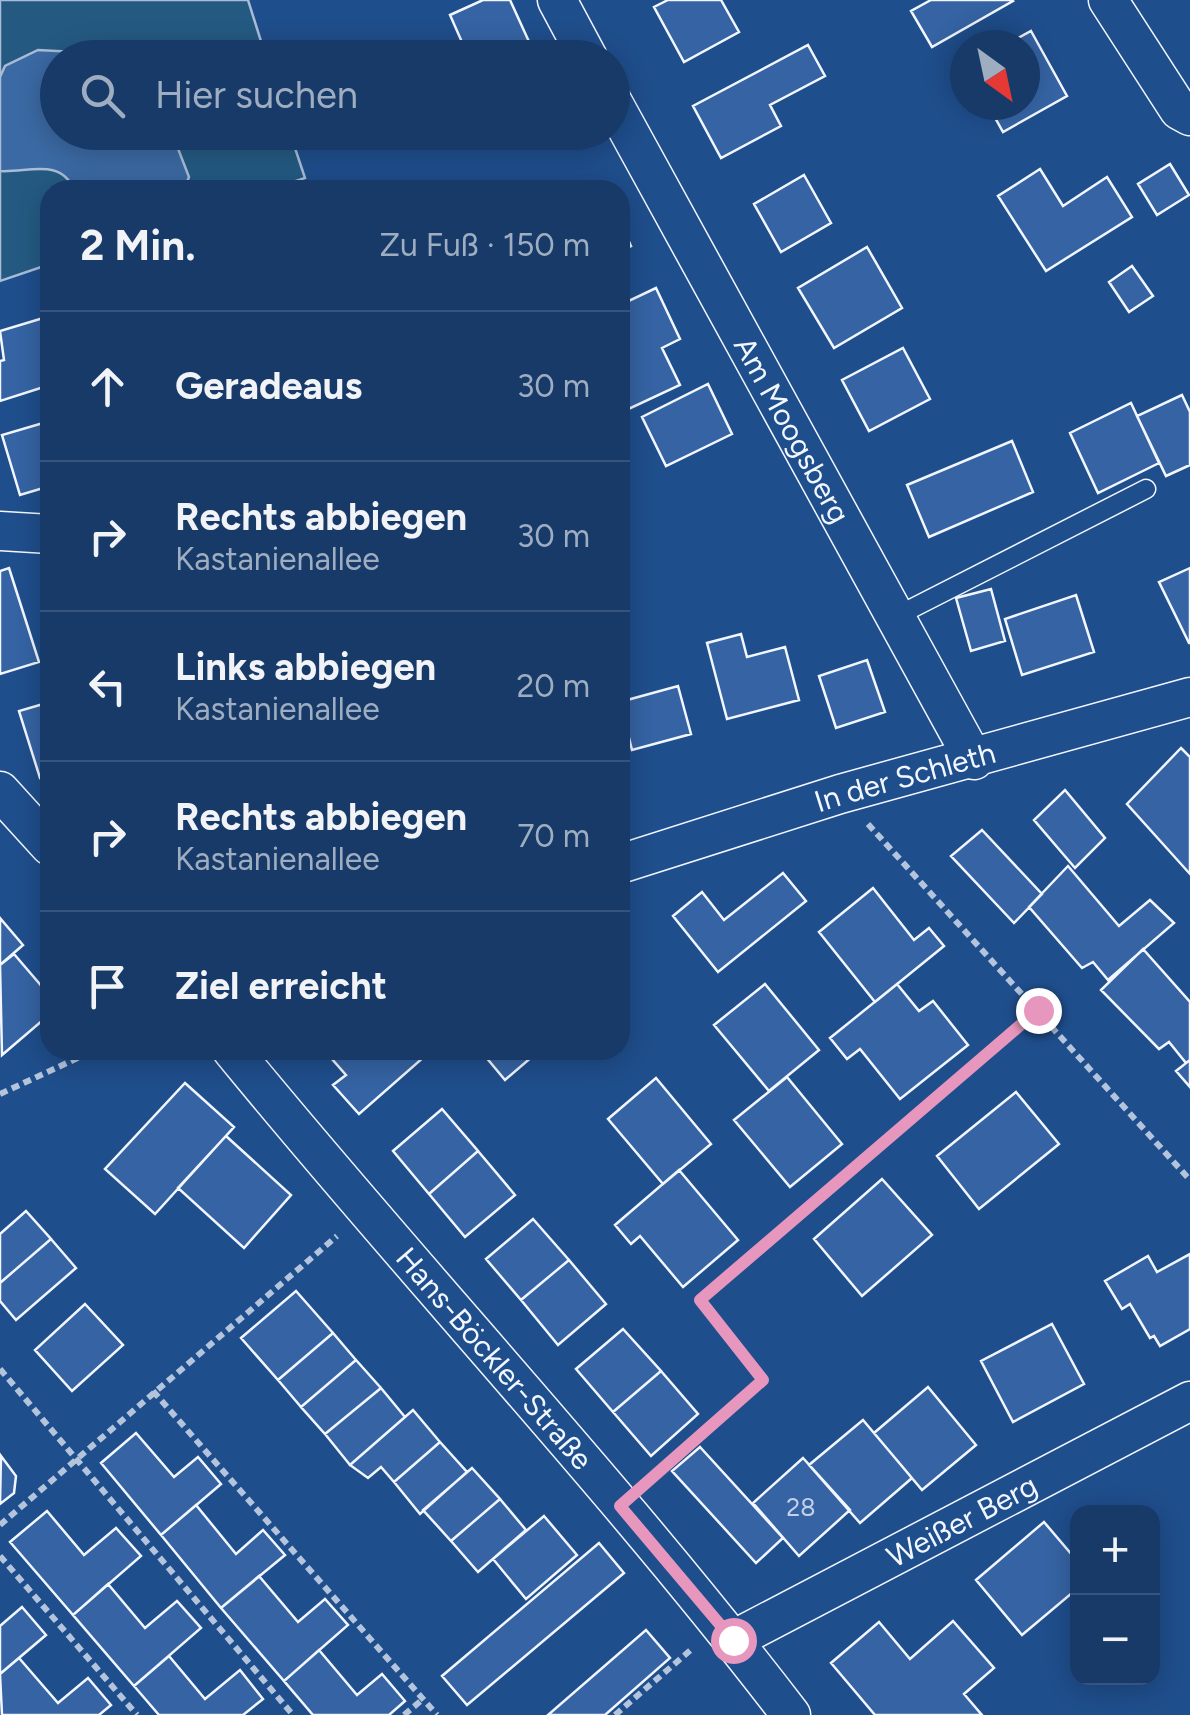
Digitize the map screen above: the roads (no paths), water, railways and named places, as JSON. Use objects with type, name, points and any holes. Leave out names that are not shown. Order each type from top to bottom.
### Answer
[{"type":"street","points":[[557,0],[578,40]]},
{"type":"street","points":[[1108,0],[1179,110],[1190,116]]},
{"type":"street","name":"Am Moogsberg","points":[[630,134],[974,760]]},
{"type":"street","points":[[0,531],[40,533]]},
{"type":"street","name":"In der Schleth","points":[[630,861],[840,794],[974,760],[1190,697]]},
{"type":"street","points":[[0,791],[40,835]]},
{"type":"street","name":"Hans-Böckler-Straße","points":[[240,1060],[365,1212],[727,1632],[791,1715]]},
{"type":"street","name":"Weißer Berg","points":[[727,1632],[1190,1400]]},
{"type":"lane","points":[[896,617],[1146,488]]}]
